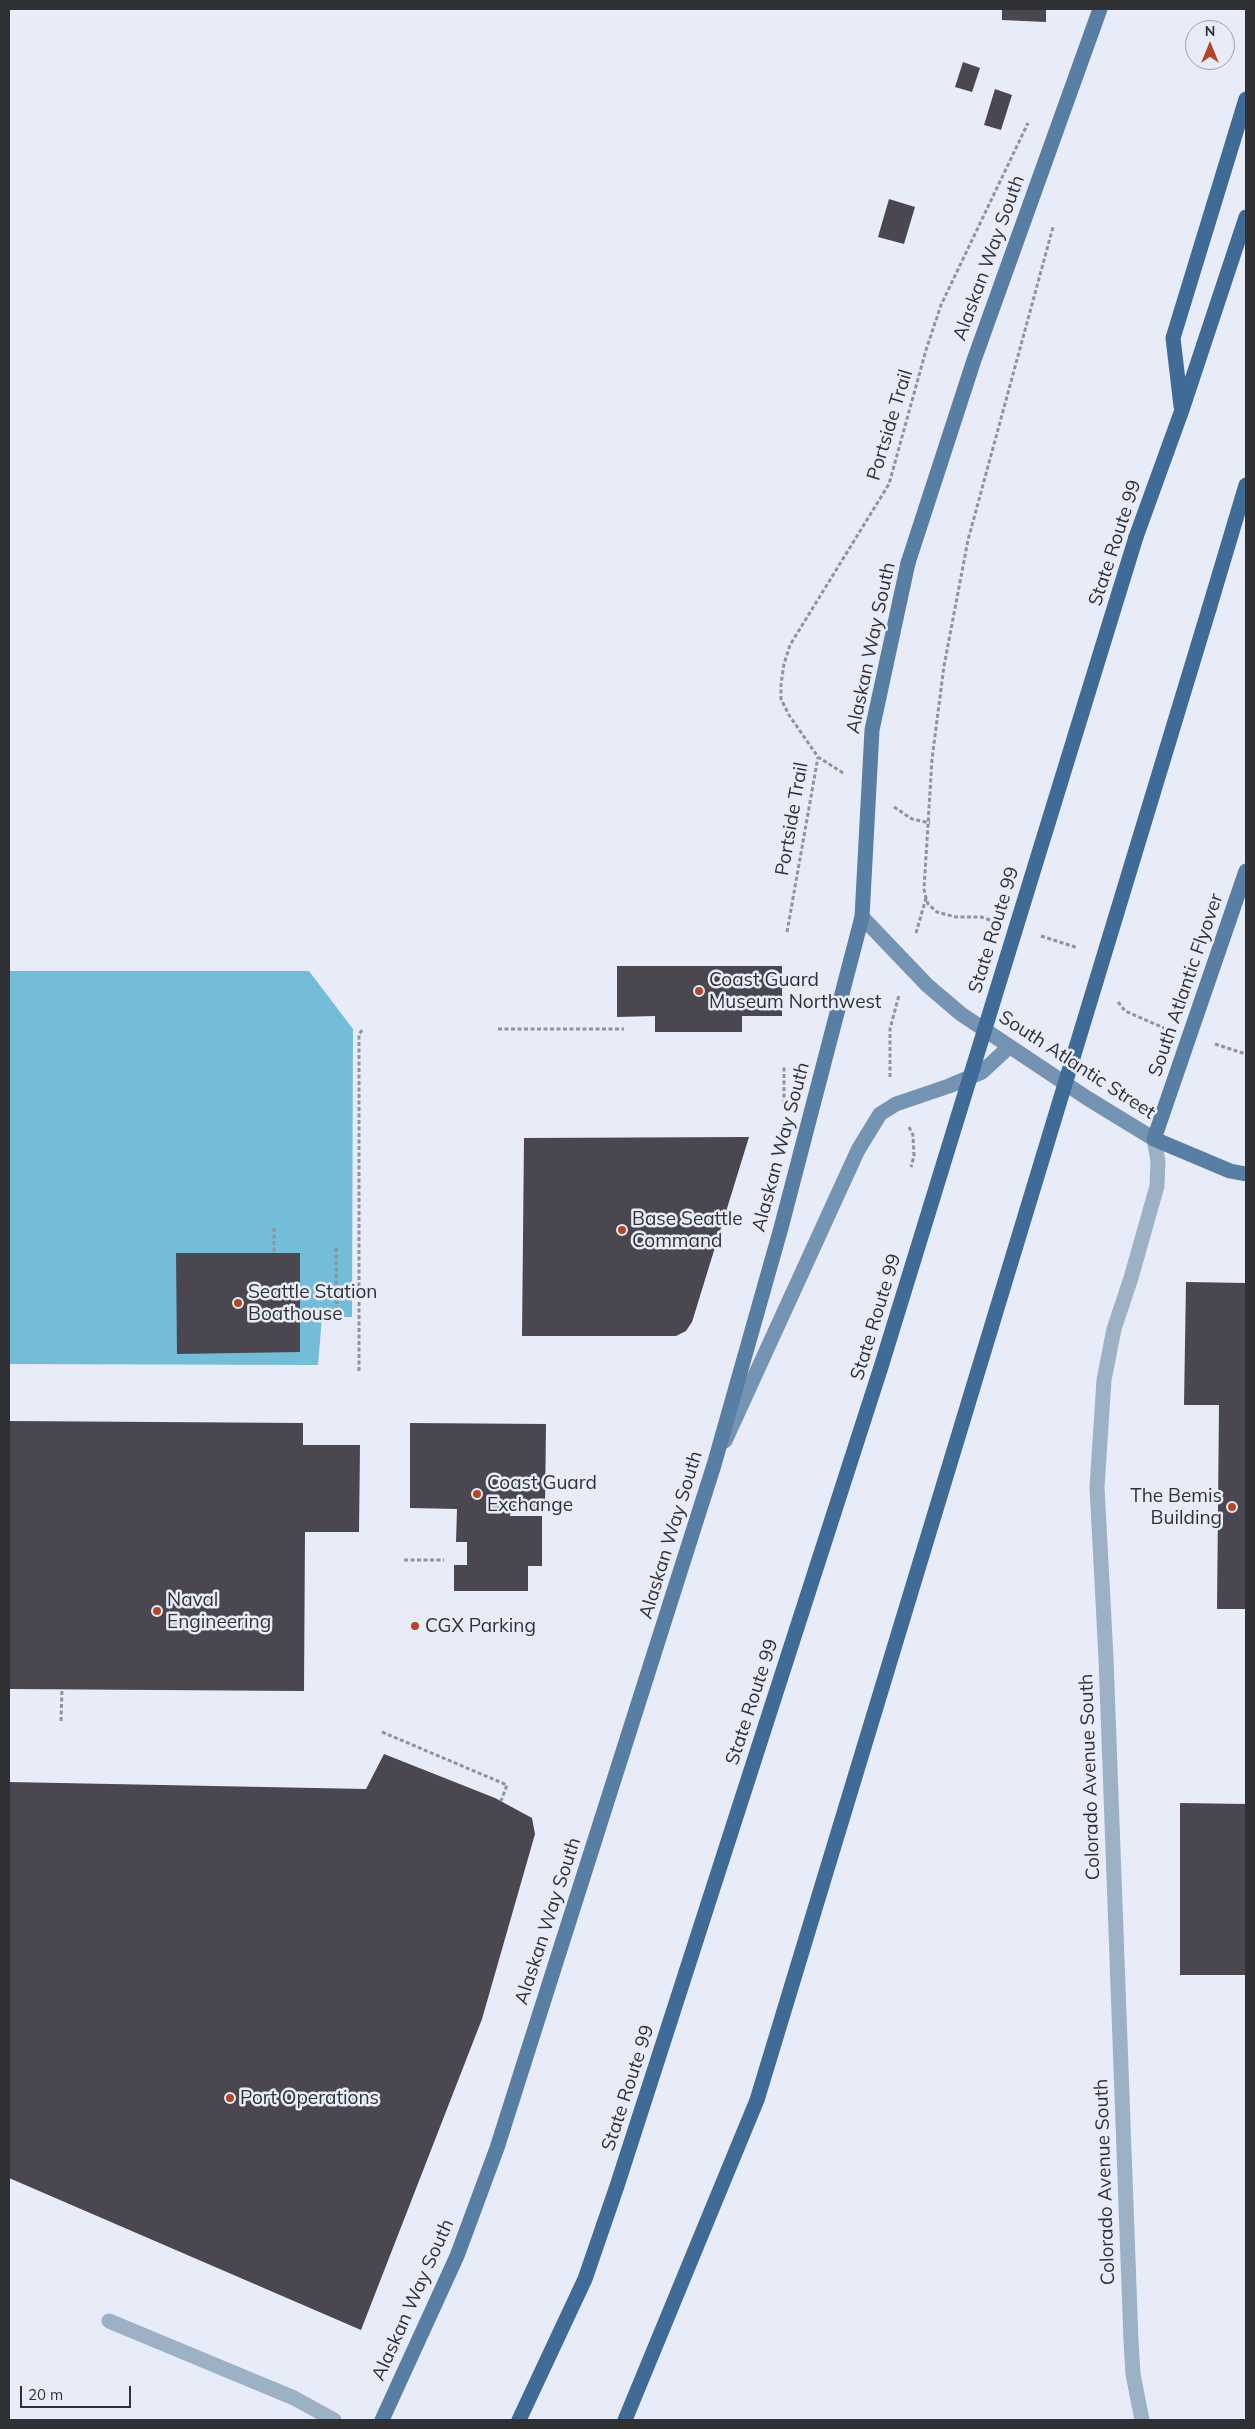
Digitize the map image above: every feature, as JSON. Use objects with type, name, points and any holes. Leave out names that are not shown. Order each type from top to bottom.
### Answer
[{"type":"highway","points":[[1182,410],[1173,338],[1246,99]]},
{"type":"highway","name":"State Route 99","points":[[519,2420],[584,2279],[617,2186],[881,1367],[1136,537],[1182,410],[1246,217]]},
{"type":"highway","points":[[625,2420],[757,2100],[1246,485]]},
{"type":"highway","points":[[1220,575],[1246,513]]},
{"type":"main road","name":"Alaskan Way South","points":[[382,2420],[456,2256],[497,2148],[714,1465],[780,1228],[862,917],[872,730],[908,563],[974,360],[1100,9]]},
{"type":"main road","name":"South Atlantic Flyover","points":[[1154,1139],[1246,871]]},
{"type":"main road","name":"South Atlantic Street","points":[[862,917],[927,984],[961,1014],[1009,1047],[1154,1139],[1230,1171],[1246,1174]]},
{"type":"main road","points":[[714,1465],[858,1150],[880,1114],[896,1104],[949,1086],[982,1072],[1009,1047]]},
{"type":"street","name":"Colorado Avenue South","points":[[1142,2420],[1130,2341],[1106,1658],[1097,1487],[1104,1380],[1114,1329],[1134,1270],[1156,1186],[1158,1161],[1154,1139]]},
{"type":"street","points":[[109,2321],[294,2398],[334,2420]]},
{"type":"path","name":"Portside Trail","points":[[787,932],[818,757],[789,715],[781,699],[780,684],[784,664],[790,644],[889,484],[926,350],[941,305],[1028,122]]},
{"type":"path","points":[[981,917],[956,917],[937,912],[928,904],[924,889],[930,823],[932,759],[944,666],[968,540],[1055,221]]},
{"type":"path","points":[[912,820],[930,823]]},
{"type":"path","points":[[359,1371],[359,1034],[362,1028]]},
{"type":"path","points":[[498,1028],[624,1028]]},
{"type":"path","points":[[890,1028],[890,1084]]},
{"type":"path","points":[[274,1228],[274,1253]]},
{"type":"path","points":[[336,1248],[337,1316]]},
{"type":"path","points":[[404,1560],[444,1560]]},
{"type":"path","points":[[61,1721],[62,1689]]},
{"type":"path","points":[[382,1732],[507,1785],[501,1801]]},
{"type":"water","points":[[9,971],[309,971],[353,1029],[352,1317],[322,1317],[318,1365],[9,1364]]},
{"type":"building","points":[[1002,9],[1046,9],[1046,22],[1002,20]]},
{"type":"building","points":[[963,62],[980,68],[972,92],[955,87]]},
{"type":"building","points":[[995,89],[1012,95],[1001,130],[984,125]]},
{"type":"building","points":[[889,199],[915,207],[904,244],[878,237]]},
{"type":"building","name":"Coast Guard Museum Northwest","points":[[617,966],[782,966],[782,1016],[742,1016],[742,1032],[655,1032],[655,1016],[617,1017]]},
{"type":"building","name":"Base Seattle Command","points":[[749,1137],[692,1322],[686,1331],[676,1336],[522,1336],[524,1138]]},
{"type":"building","name":"Seattle Station Boathouse","points":[[176,1253],[300,1253],[300,1352],[177,1354]]},
{"type":"building","name":"The Bemis Building","points":[[1186,1282],[1246,1283],[1246,1609],[1217,1609],[1219,1405],[1184,1405]]},
{"type":"building","name":"Naval Engineering","points":[[9,1421],[303,1423],[303,1445],[360,1445],[359,1532],[305,1532],[304,1691],[9,1689]]},
{"type":"building","name":"Coast Guard Exchange","points":[[410,1423],[546,1424],[545,1509],[511,1509],[510,1516],[542,1516],[542,1566],[528,1566],[528,1591],[454,1591],[454,1565],[467,1565],[467,1542],[456,1542],[457,1509],[410,1508]]},
{"type":"building","name":"Port Operations","points":[[384,1754],[495,1798],[532,1818],[535,1834],[482,2019],[361,2330],[9,2178],[9,1782],[366,1789]]},
{"type":"building","points":[[1180,1803],[1246,1804],[1246,1975],[1180,1975]]},
{"type":"place","name":"Coast Guard Museum Northwest","points":[[699,991]]},
{"type":"place","name":"Base Seattle Command","points":[[622,1230]]},
{"type":"place","name":"Seattle Station Boathouse","points":[[238,1303]]},
{"type":"place","name":"Coast Guard Exchange","points":[[477,1494]]},
{"type":"place","name":"The Bemis Building","points":[[1232,1507]]},
{"type":"place","name":"Naval Engineering","points":[[157,1611]]},
{"type":"place","name":"CGX Parking","points":[[415,1626]]},
{"type":"place","name":"Port Operations","points":[[230,2098]]}]
